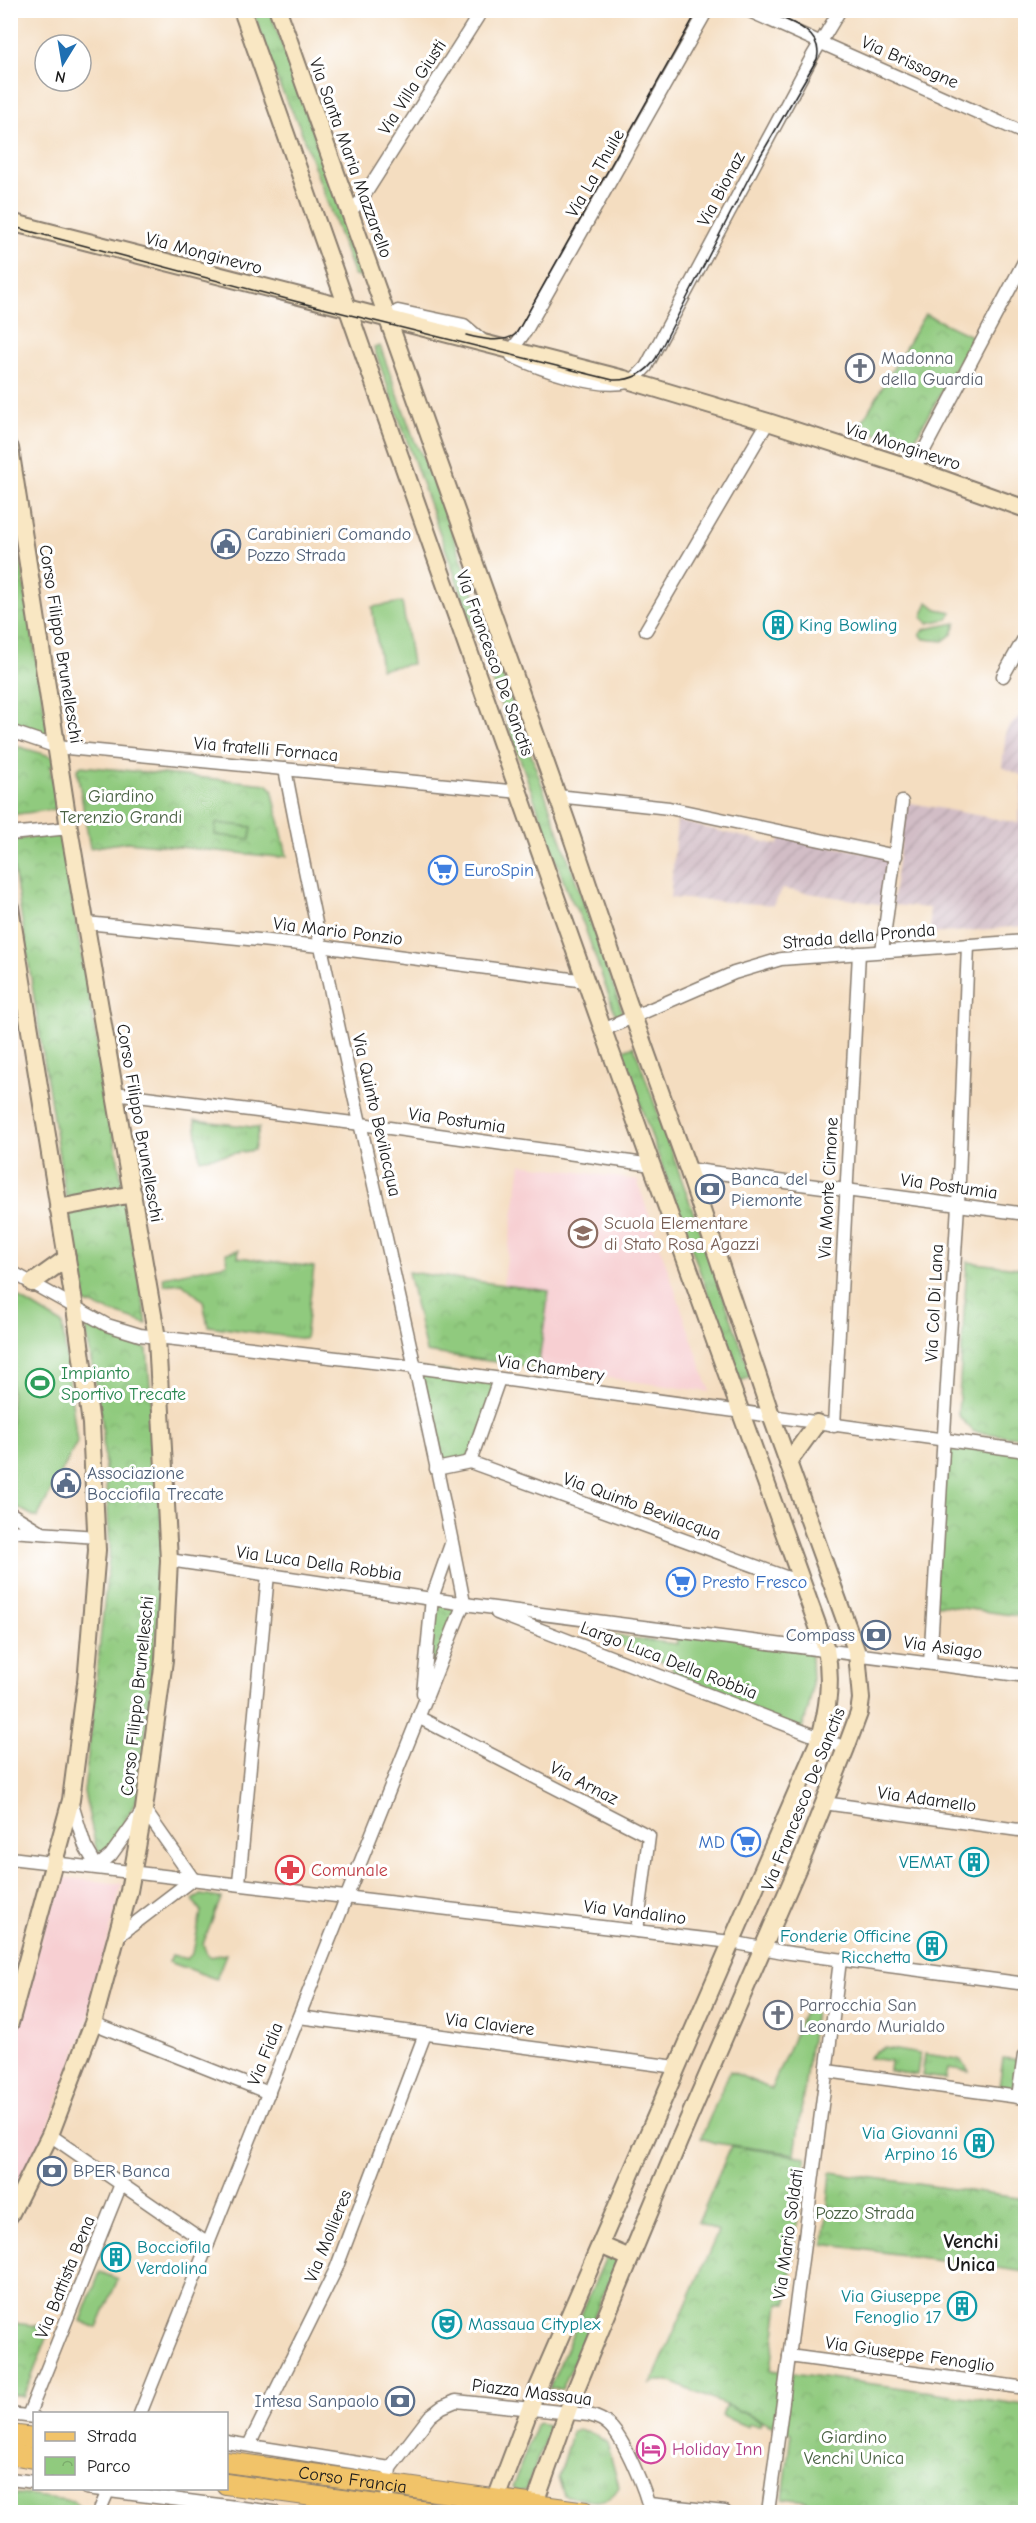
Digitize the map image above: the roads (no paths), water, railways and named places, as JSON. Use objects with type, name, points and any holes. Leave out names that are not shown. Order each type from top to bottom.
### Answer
[{"type":"main road","points":[[242,10],[349,310]]},
{"type":"main road","name":"Via Santa Maria Mazzarello","points":[[278,10],[388,320]]},
{"type":"main road","name":"Via Monginevro","points":[[10,222],[631,381],[914,469],[1026,509]]},
{"type":"main road","name":"Via Francesco De Sanctis","points":[[349,310],[603,1030],[826,1649],[829,1666],[829,1698],[820,1738],[530,2408],[493,2506]]},
{"type":"main road","name":"Via Francesco De Sanctis","points":[[388,320],[688,1169],[772,1418],[857,1653],[860,1706],[846,1748],[630,2258],[567,2413],[533,2509]]},
{"type":"main road","name":"Corso Filippo Brunelleschi","points":[[10,448],[69,828],[157,1338],[169,1560],[164,1660],[144,1809],[133,1871],[117,1937],[93,2023],[50,2135],[10,2215]]},
{"type":"main road","points":[[10,907],[75,1308],[91,1424],[97,1536],[86,1683],[71,1800],[10,2023]]},
{"type":"main road","points":[[58,1208],[133,1194]]},
{"type":"main road","points":[[32,1283],[67,1258]]},
{"type":"main road","points":[[788,1463],[826,1425]]},
{"type":"main road","points":[[600,2245],[630,2258]]},
{"type":"main road","points":[[10,2435],[33,2438]]},
{"type":"main road","points":[[10,2454],[33,2458]]},
{"type":"main road","name":"Corso Francia","points":[[228,2462],[389,2476],[493,2506],[586,2512]]},
{"type":"main road","name":"Corso Francia","points":[[228,2484],[382,2511],[428,2512]]},
{"type":"street","name":"Via Villa Giusti","points":[[350,211],[360,202],[482,10]]},
{"type":"street","name":"Via La Thuile","points":[[511,351],[525,332],[707,10]]},
{"type":"street","name":"Via Brissogne","points":[[747,10],[1026,134]]},
{"type":"street","name":"Via Bionaz","points":[[631,381],[646,367],[840,10]]},
{"type":"street","points":[[914,469],[1026,258]]},
{"type":"street","name":"Via Monginevro","points":[[488,346],[533,366],[611,384],[631,381]]},
{"type":"street","points":[[646,630],[768,422]]},
{"type":"street","points":[[1003,676],[1026,634]]},
{"type":"street","name":"Via fratelli Fornaca","points":[[10,731],[57,747],[520,792]]},
{"type":"street","name":"Via Quinto Bevilacqua","points":[[285,769],[320,946],[415,1367],[464,1603]]},
{"type":"street","points":[[557,796],[669,808],[896,856]]},
{"type":"street","points":[[882,951],[902,802]]},
{"type":"street","points":[[10,834],[69,828]]},
{"type":"street","name":"Via Mario Ponzio","points":[[86,923],[320,946],[586,981]]},
{"type":"street","name":"Strada della Pronda","points":[[633,1017],[734,973],[781,959],[1026,941]]},
{"type":"street","name":"Via Col Di Lana","points":[[930,1663],[958,1205],[968,945]]},
{"type":"street","name":"Via Monte Cimone","points":[[826,1425],[845,1190],[859,953]]},
{"type":"street","points":[[603,1030],[633,1017]]},
{"type":"street","name":"Via Postumia","points":[[114,1093],[361,1124],[652,1165]]},
{"type":"street","name":"Via Postumia","points":[[688,1169],[1026,1214]]},
{"type":"street","name":"Via Chambery","points":[[10,1271],[107,1325],[157,1338],[415,1367],[772,1418],[1026,1451]]},
{"type":"street","points":[[436,1469],[470,1462],[499,1379]]},
{"type":"street","name":"Via Quinto Bevilacqua","points":[[470,1462],[802,1583]]},
{"type":"street","points":[[10,1513],[42,1532]]},
{"type":"street","points":[[10,1531],[97,1536]]},
{"type":"street","points":[[432,1598],[451,1544]]},
{"type":"street","name":"Via Luca Della Robbia","points":[[169,1560],[464,1603]]},
{"type":"street","points":[[239,1883],[268,1574]]},
{"type":"street","name":"Via Fidia","points":[[420,1712],[432,1598]]},
{"type":"street","name":"Largo Luca Della Robbia","points":[[464,1603],[857,1653]]},
{"type":"street","name":"Via Fidia","points":[[141,2412],[464,1603]]},
{"type":"street","name":"Largo Luca Della Robbia","points":[[479,1606],[846,1748]]},
{"type":"street","name":"Via Asiago","points":[[857,1653],[1026,1676]]},
{"type":"street","name":"Via Arnaz","points":[[420,1712],[649,1836],[637,1931]]},
{"type":"street","points":[[71,1800],[85,1846],[97,1867]]},
{"type":"street","name":"Via Adamello","points":[[824,1803],[1026,1831]]},
{"type":"street","name":"Corso Filippo Brunelleschi","points":[[97,1867],[111,1855],[144,1809],[193,1879]]},
{"type":"street","name":"Via Vandalino","points":[[10,1858],[731,1942],[840,1960],[1026,1984]]},
{"type":"street","points":[[117,1937],[193,1879]]},
{"type":"street","name":"Via Mario Soldati","points":[[768,2512],[840,1960]]},
{"type":"street","name":"Via Claviere","points":[[299,2017],[676,2067]]},
{"type":"street","points":[[93,2023],[269,2093]]},
{"type":"street","name":"Via Mollieres","points":[[249,2445],[336,2269],[425,2034]]},
{"type":"street","points":[[827,2071],[1022,2098],[1024,2055]]},
{"type":"street","points":[[50,2135],[208,2244]]},
{"type":"street","name":"Via Battista Bena","points":[[31,2417],[122,2184]]},
{"type":"street","name":"Via Giuseppe Fenoglio","points":[[789,2356],[1026,2388]]},
{"type":"street","name":"Piazza Massaua","points":[[389,2476],[430,2416],[456,2401],[589,2415],[601,2419],[611,2427],[630,2457],[650,2508]]},
{"type":"street","points":[[10,2414],[31,2417]]},
{"type":"street","name":"Corso Francia","points":[[228,2442],[389,2476]]},
{"type":"street","points":[[382,2511],[389,2476]]},
{"type":"street","points":[[10,2479],[33,2482]]},
{"type":"street","points":[[97,2490],[274,2512]]},
{"type":"street","points":[[99,2512],[108,2492]]},
{"type":"street","points":[[650,2508],[725,2512]]},
{"type":"tram line","points":[[466,335],[498,340],[516,334],[698,10]]},
{"type":"tram line","points":[[10,226],[302,303],[613,380],[632,377],[643,372],[656,358],[758,160],[817,59],[818,49],[809,33],[763,10]]},
{"type":"place","name":"Madonna della Guardia","points":[[860,368]]},
{"type":"place","name":"Carabinieri Comando Pozzo Strada","points":[[226,544]]},
{"type":"place","name":"King Bowling","points":[[778,625]]},
{"type":"place","name":"EuroSpin","points":[[443,870]]},
{"type":"place","name":"Banca del Piemonte","points":[[710,1189]]},
{"type":"place","name":"Scuola Elementare di Stato Rosa Agazzi","points":[[583,1233]]},
{"type":"place","name":"Impianto Sportivo Trecate","points":[[40,1383]]},
{"type":"place","name":"Associazione Bocciofila Trecate","points":[[66,1483]]},
{"type":"place","name":"Presto Fresco","points":[[681,1582]]},
{"type":"place","name":"Compass","points":[[876,1635]]},
{"type":"place","name":"MD","points":[[746,1842]]},
{"type":"place","name":"VEMAT","points":[[974,1862]]},
{"type":"place","name":"Comunale","points":[[290,1870]]},
{"type":"place","name":"Fonderie Officine Ricchetta","points":[[932,1946]]},
{"type":"place","name":"Parrocchia San Leonardo Murialdo","points":[[778,2015]]},
{"type":"place","name":"Via Giovanni Arpino 16","points":[[979,2143]]},
{"type":"place","name":"BPER Banca","points":[[52,2171]]},
{"type":"place","name":"Bocciofila Verdolina","points":[[116,2257]]},
{"type":"place","name":"Via Giuseppe Fenoglio 17","points":[[962,2306]]},
{"type":"place","name":"Massaua Cityplex","points":[[447,2324]]},
{"type":"place","name":"Intesa Sanpaolo","points":[[400,2401]]},
{"type":"place","name":"Holiday Inn","points":[[651,2449]]},
{"type":"district","name":"Venchi Unica","points":[[971,2252]]},
{"type":"park label","name":"Giardino Terenzio Grandi","points":[[121,806]]},
{"type":"park label","name":"Pozzo Strada","points":[[865,2213]]},
{"type":"park label","name":"Giardino Venchi Unica","points":[[854,2447]]}]
